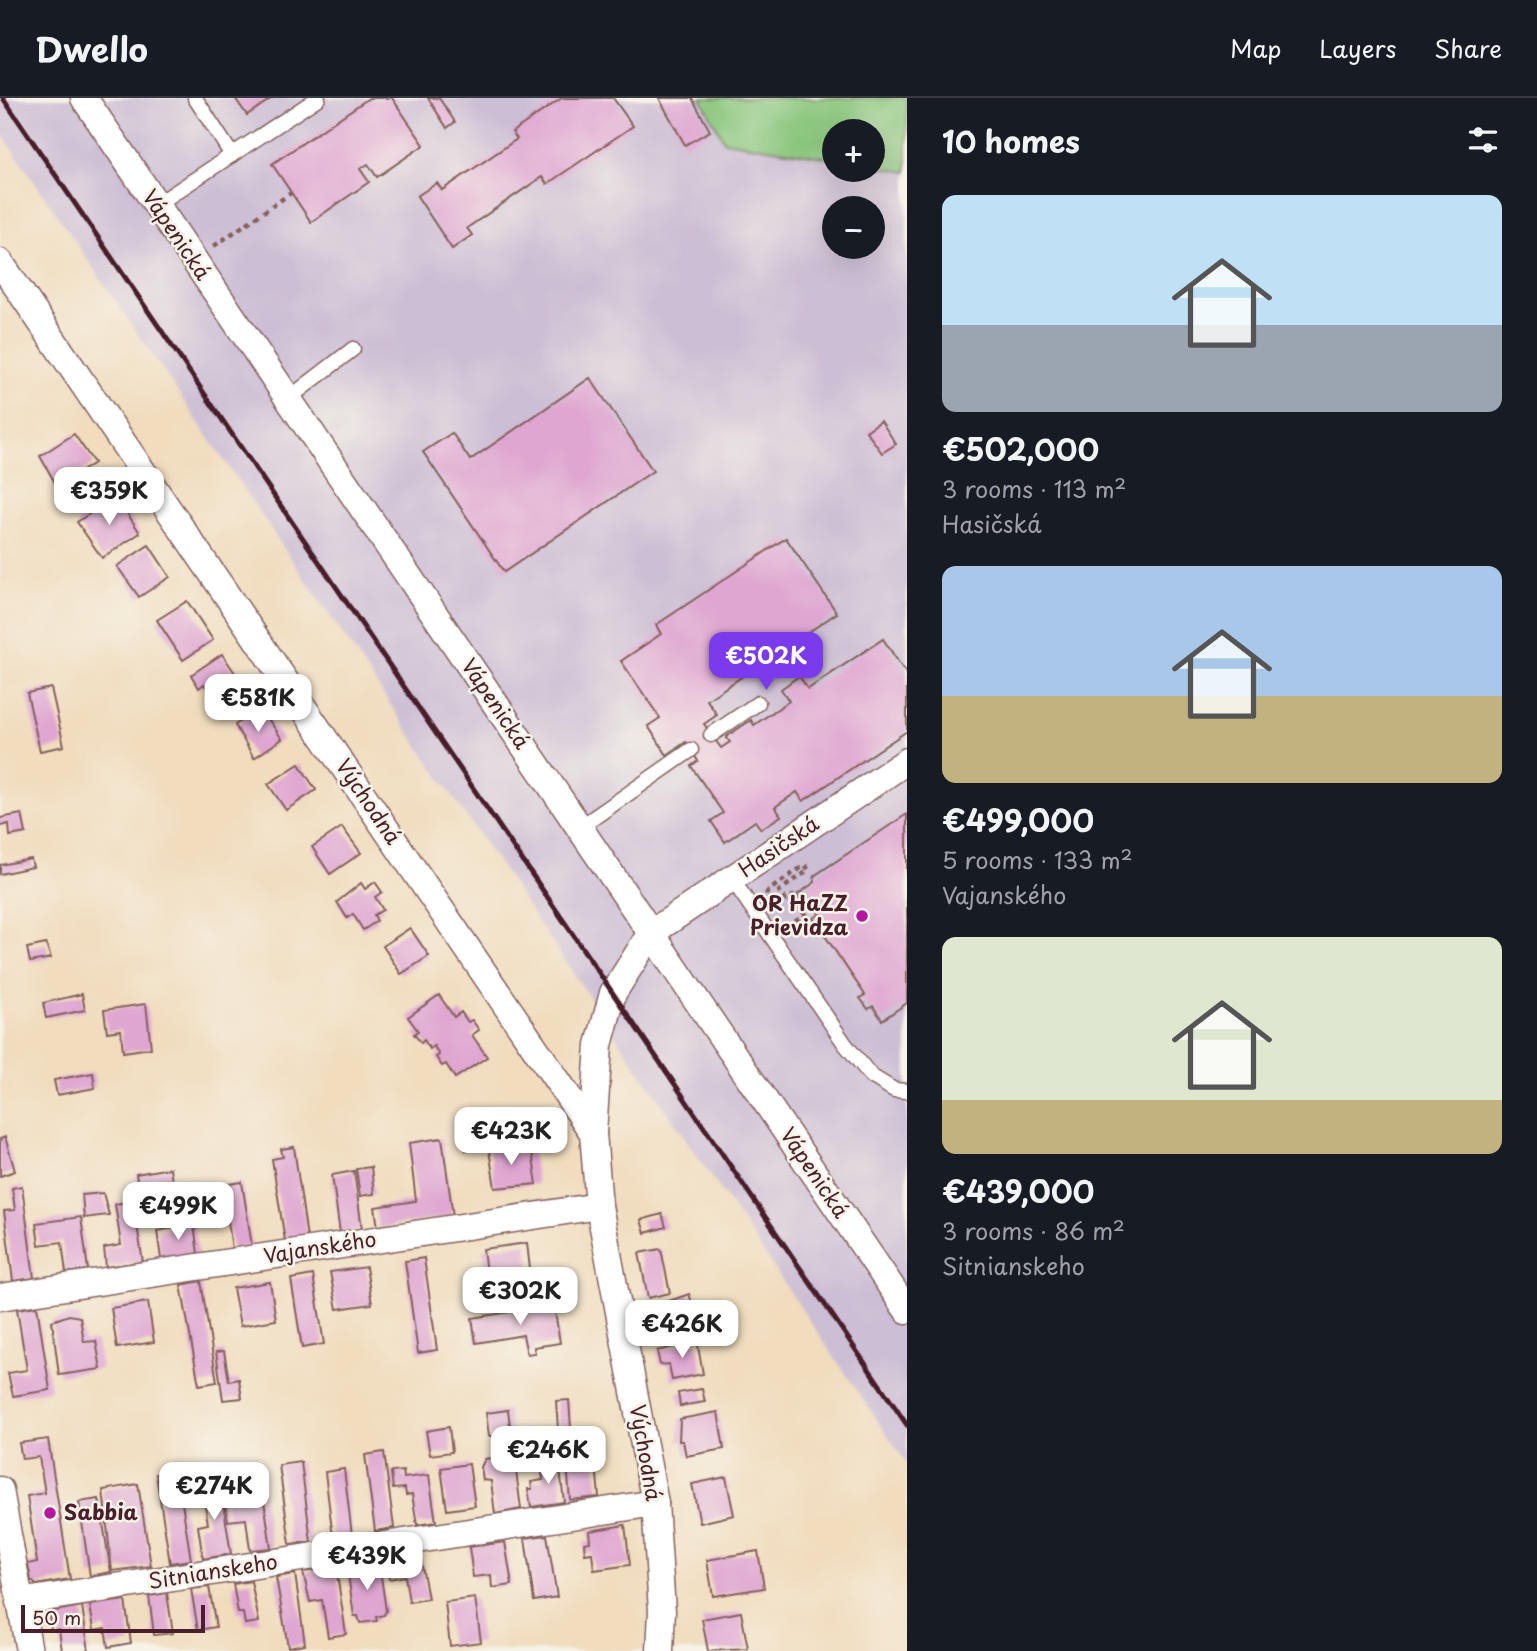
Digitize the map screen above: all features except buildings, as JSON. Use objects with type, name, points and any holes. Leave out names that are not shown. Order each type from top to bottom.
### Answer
[{"type":"street","name":"Vápenická","points":[[86,99],[907,1310]]},
{"type":"street","name":"Východná","points":[[0,262],[593,1133]]},
{"type":"street","name":"Hasičská","points":[[651,933],[907,761]]},
{"type":"street","name":"Východná","points":[[651,933],[613,993],[599,1045],[593,1133],[599,1206],[655,1503],[662,1611],[660,1651]]},
{"type":"street","name":"Vajanského","points":[[0,1297],[599,1206]]},
{"type":"street","points":[[0,1490],[29,1651]]},
{"type":"street","name":"Sitnianskeho","points":[[19,1602],[655,1503]]},
{"type":"lane","points":[[195,98],[232,155]]},
{"type":"lane","points":[[156,205],[318,98]]},
{"type":"lane","points":[[288,398],[353,349]]},
{"type":"lane","points":[[711,735],[758,703]]},
{"type":"lane","points":[[579,828],[691,750]]},
{"type":"lane","points":[[732,879],[871,1076],[894,1090],[907,1091]]},
{"type":"path","points":[[193,260],[291,193]]},
{"type":"path","points":[[764,901],[768,891],[805,865],[809,870],[779,891],[786,900],[793,896],[805,915]]},
{"type":"path","points":[[777,920],[785,928],[815,908]]},
{"type":"shaded area","points":[[0,98],[701,98],[724,141],[822,157],[822,182],[885,182],[885,168],[907,172],[907,1464],[0,131]]},
{"type":"green space","points":[[701,98],[907,98],[907,172],[885,168],[885,119],[822,119],[822,157],[724,141]]},
{"type":"railway","points":[[3,98],[907,1425]]},
{"type":"place","name":"OR HaZZ Prievidza","points":[[862,916]]},
{"type":"place","name":"Sabbia","points":[[50,1513]]}]
